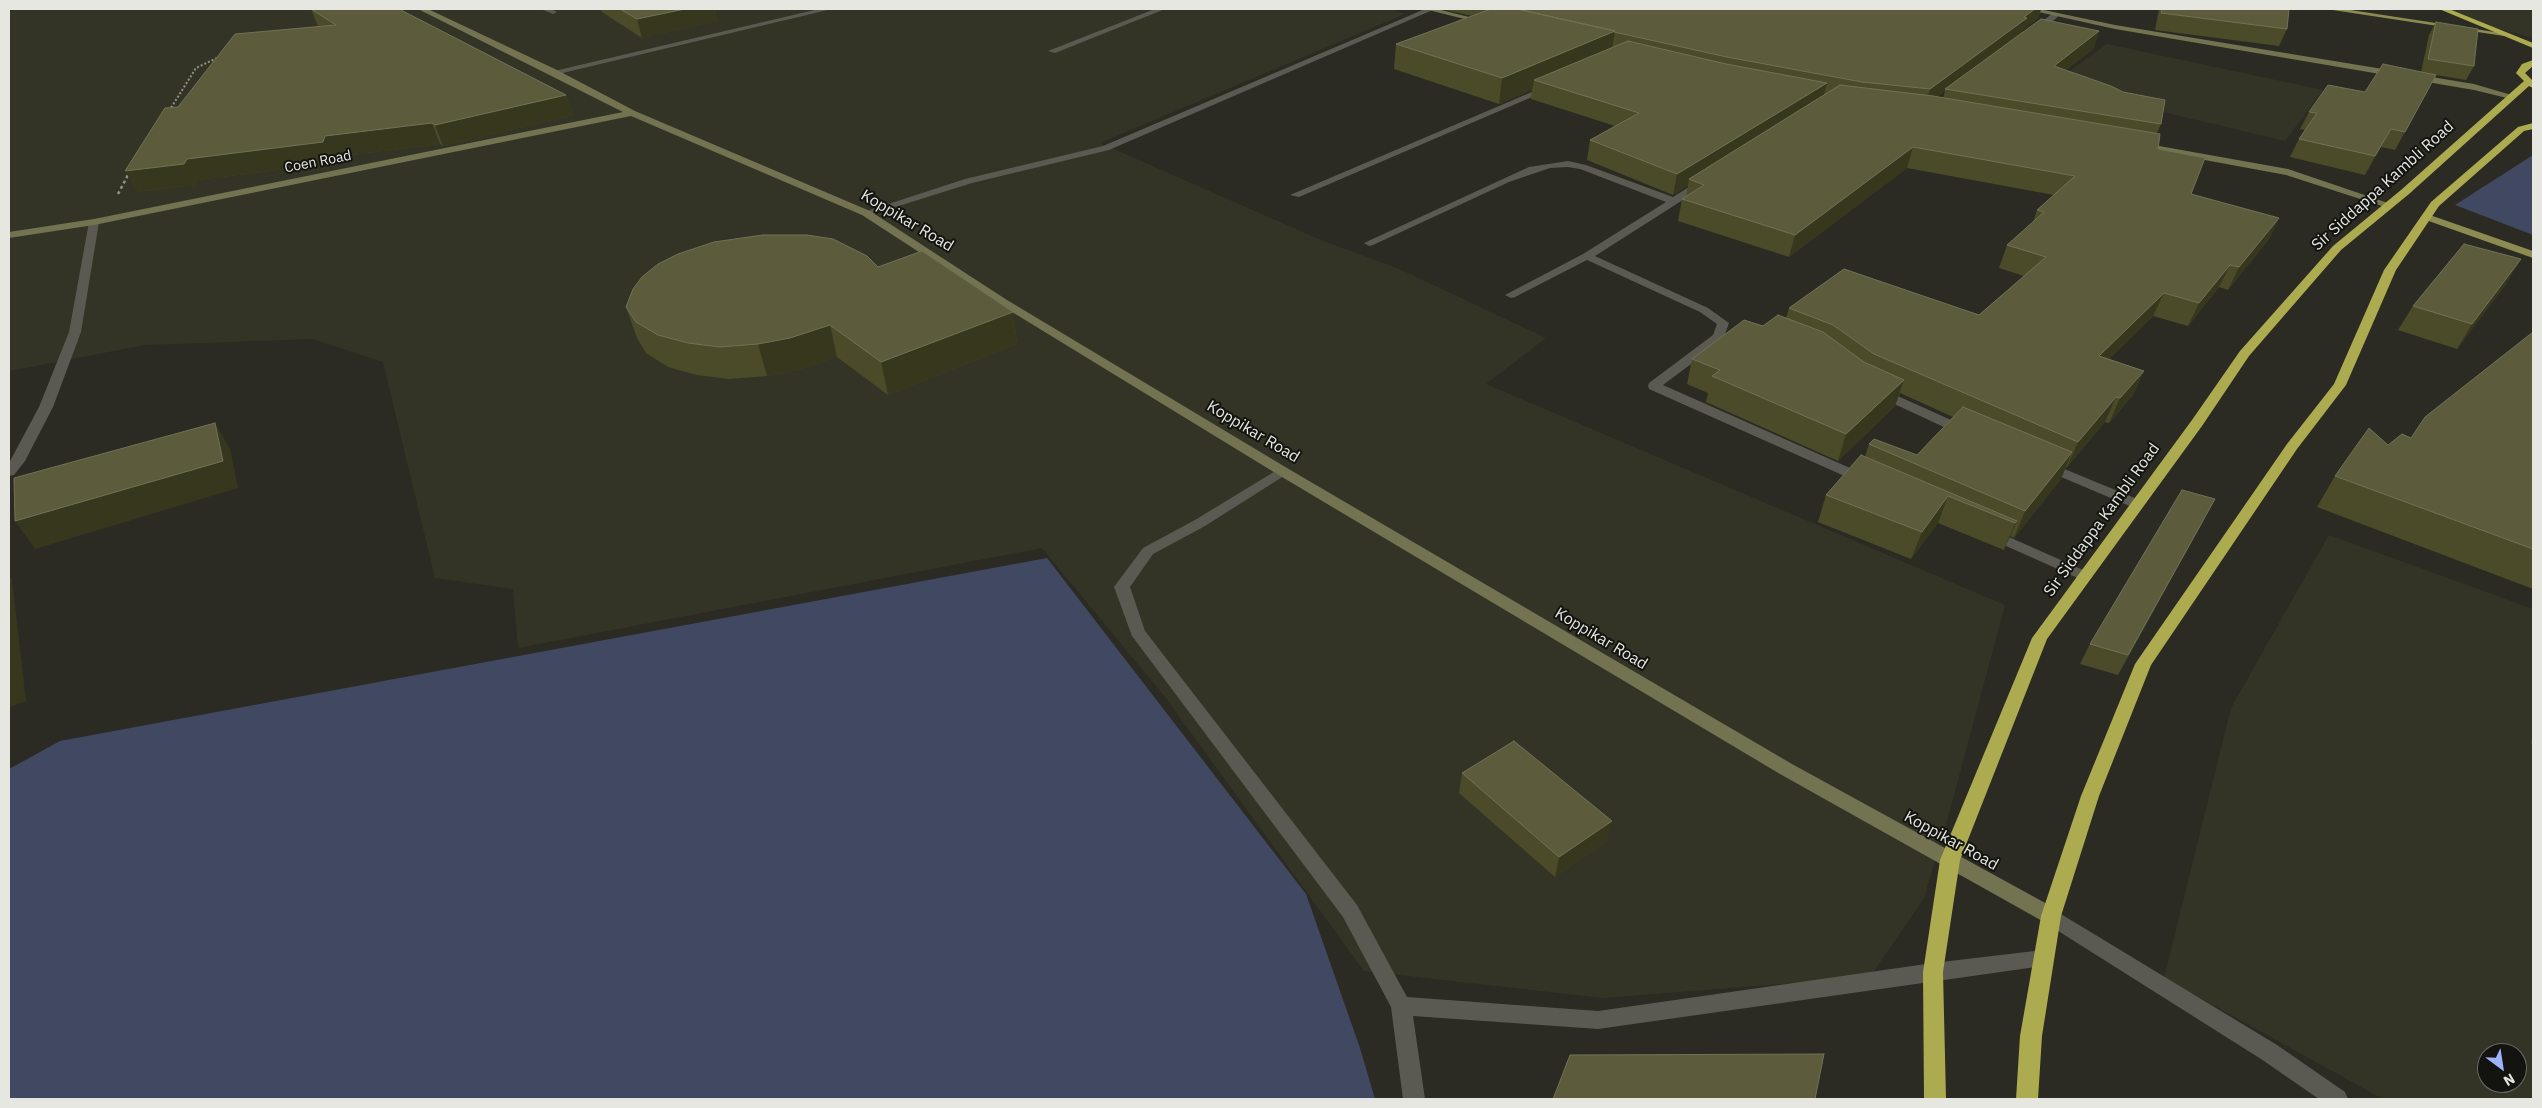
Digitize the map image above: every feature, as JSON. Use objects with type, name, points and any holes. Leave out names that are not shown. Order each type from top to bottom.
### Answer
[{"type":"highway","points":[[2443,9],[2533,46]]},
{"type":"highway","points":[[2530,83],[2520,73],[2521,69],[2533,63]]},
{"type":"highway","name":"Sir Siddappa Kambli Road","points":[[1935,1099],[1933,972],[1950,860],[1987,764],[2040,638],[2244,354],[2336,248],[2389,205],[2511,96],[2530,83]]},
{"type":"highway","points":[[2028,1099],[2031,1036],[2051,916],[2090,796],[2143,664],[2292,447],[2340,385],[2390,270],[2435,204],[2521,129],[2533,126]]},
{"type":"main road","name":"Koppikar Road","points":[[422,9],[554,72],[632,113],[866,213],[1003,302],[1282,471],[1786,769],[2051,916]]},
{"type":"main road","points":[[1429,9],[1496,25]]},
{"type":"main road","points":[[2029,9],[2115,27],[2474,87],[2511,96]]},
{"type":"main road","points":[[2330,9],[2504,34]]},
{"type":"main road","name":"Coen Road","points":[[9,235],[100,220],[632,113]]},
{"type":"main road","points":[[2140,146],[2288,172],[2389,205]]},
{"type":"main road","points":[[2427,217],[2533,255]]},
{"type":"street","points":[[554,72],[828,9]]},
{"type":"street","points":[[1052,51],[1160,9]]},
{"type":"street","points":[[866,213],[968,181],[1106,148],[1429,9]]},
{"type":"street","points":[[2026,37],[2056,15]]},
{"type":"street","points":[[1295,195],[1562,82]]},
{"type":"street","points":[[1369,243],[1505,180],[1550,165],[1568,164],[1584,167],[1674,201]]},
{"type":"street","points":[[1511,295],[1587,256],[1717,174]]},
{"type":"street","points":[[9,472],[18,461],[46,406],[75,332],[100,220]]},
{"type":"street","points":[[1587,256],[1704,310],[1728,324],[1719,337],[1654,386],[1859,477]]},
{"type":"street","points":[[1870,387],[1977,436]]},
{"type":"street","points":[[2031,459],[2138,504]]},
{"type":"street","points":[[1282,471],[1200,523],[1148,551],[1122,587],[1138,632],[1350,911],[1401,1006],[1414,1099]]},
{"type":"street","points":[[1978,529],[2085,576]]},
{"type":"street","points":[[2051,916],[2269,1052],[2337,1099]]},
{"type":"street","points":[[1401,1006],[1598,1020],[1933,972],[2043,959]]},
{"type":"path","points":[[164,118],[196,68],[222,56]]},
{"type":"path","points":[[100,220],[132,168]]},
{"type":"shaded area","points":[[21,9],[1390,9],[1405,14],[1100,143],[1323,241],[1397,268],[1546,338],[1486,384],[2005,605],[1950,810],[1924,898],[1870,977],[1603,998],[1364,971],[1165,697],[1042,548],[518,648],[513,589],[435,578],[383,362],[313,339],[145,345],[9,371],[9,11]]},
{"type":"shaded area","points":[[2448,9],[2533,9],[2533,38],[2496,28]]},
{"type":"shaded area","points":[[2107,44],[2323,90],[2285,141],[2050,85]]},
{"type":"shaded area","points":[[2533,155],[2533,235],[2455,205]]},
{"type":"shaded area","points":[[2329,535],[2533,609],[2533,1099],[2383,1099],[2164,978],[2231,708]]},
{"type":"shaded area","points":[[1047,558],[1306,894],[1360,1048],[1375,1099],[9,1099],[9,769],[60,741]]},
{"type":"building","points":[[311,9],[399,9],[566,95],[435,125],[432,123],[325,136],[323,142],[187,159],[184,164],[125,171],[165,108],[178,107],[235,34],[336,25]]},
{"type":"building","points":[[620,9],[685,9],[637,19]]},
{"type":"building","points":[[1491,9],[1517,9],[1615,31],[1502,78],[1396,44]]},
{"type":"building","points":[[1517,9],[2035,9],[2024,17],[2027,18],[1930,89],[1862,82],[1727,57]]},
{"type":"building","points":[[2162,9],[2289,9],[2287,29],[2161,13]]},
{"type":"building","points":[[2041,19],[2099,31],[2054,66],[2123,92],[2165,100],[2161,124],[1945,89]]},
{"type":"building","points":[[2436,22],[2478,29],[2474,66],[2428,59]]},
{"type":"building","points":[[1628,41],[1726,64],[1827,83],[1677,174],[1590,140],[1639,113],[1534,80]]},
{"type":"building","points":[[2383,64],[2436,75],[2405,132],[2391,129],[2375,156],[2299,139],[2317,113],[2309,112],[2328,85],[2365,92]]},
{"type":"building","points":[[1840,85],[1933,96],[2160,134],[2158,149],[2205,158],[2191,194],[2279,218],[2239,267],[2230,265],[2199,303],[2164,293],[2099,356],[2144,371],[2120,398],[2116,397],[2078,442],[1874,354],[1833,325],[1789,308],[1844,269],[1979,315],[2046,257],[2007,245],[2044,212],[2037,210],[2075,176],[1913,147],[1795,235],[1682,199],[1704,185],[1689,179]]},
{"type":"building","points":[[763,235],[807,235],[833,239],[867,256],[878,267],[922,251],[1013,312],[881,362],[830,325],[790,338],[758,344],[720,347],[688,343],[658,335],[636,322],[626,307],[633,289],[642,277],[658,264],[678,254],[714,242]]},
{"type":"building","points":[[2464,244],[2521,259],[2472,324],[2413,306]]},
{"type":"building","points":[[1778,315],[1823,332],[1864,362],[1904,380],[1846,434],[1712,376],[1720,370],[1692,359],[1744,320],[1763,326]]},
{"type":"building","points":[[2533,332],[2533,549],[2335,476],[2369,428],[2388,445],[2402,434],[2411,438],[2425,417]]},
{"type":"building","points":[[1963,407],[2072,452],[2025,511],[1869,444],[1874,439],[1917,455]]},
{"type":"building","points":[[215,423],[223,461],[15,521],[14,478]]},
{"type":"building","points":[[1861,455],[2017,521],[2015,523],[1948,496],[1922,532],[1826,495]]},
{"type":"building","points":[[2182,490],[2215,499],[2128,655],[2090,644]]},
{"type":"building","points":[[1514,741],[1612,821],[1559,857],[1462,773]]},
{"type":"building","points":[[1824,1054],[1815,1099],[1553,1099],[1570,1055]]}]
